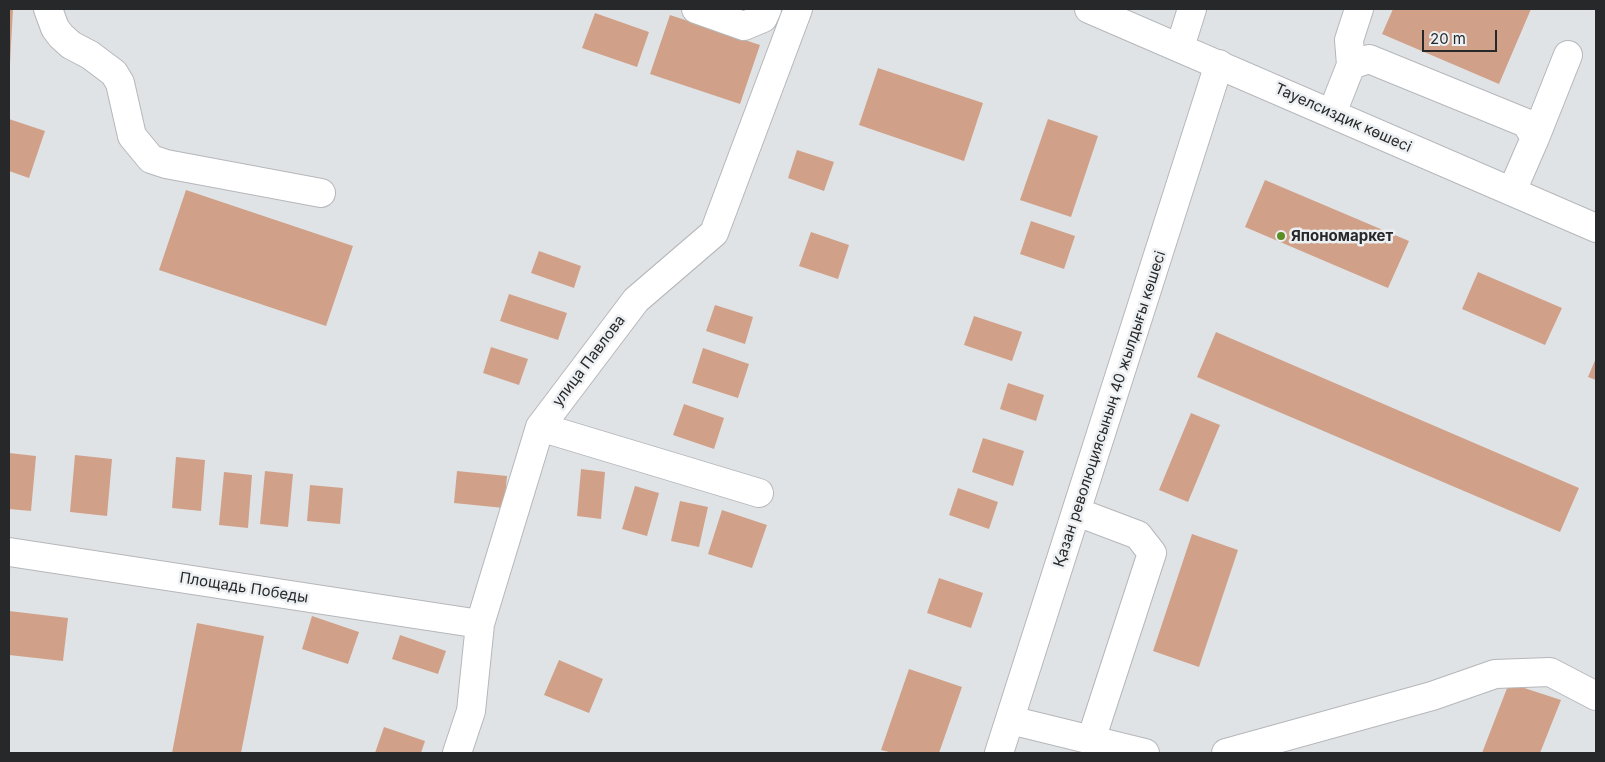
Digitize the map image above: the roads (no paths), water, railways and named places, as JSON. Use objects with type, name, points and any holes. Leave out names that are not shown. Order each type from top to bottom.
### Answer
[{"type":"street","points":[[48,9],[55,28],[61,36],[71,45],[96,59],[114,73],[120,82],[132,136],[151,159],[166,164],[321,193]]},
{"type":"street","points":[[696,9],[744,26],[763,18],[767,9]]},
{"type":"street","name":"улица Павлова","points":[[458,753],[472,711],[480,624],[540,427],[636,300],[714,234],[798,9]]},
{"type":"street","name":"Тауелсиздик көшесі","points":[[1092,9],[1596,228]]},
{"type":"street","points":[[1180,47],[1192,9]]},
{"type":"street","points":[[1332,113],[1351,65],[1349,40],[1359,9]]},
{"type":"street","points":[[1512,191],[1568,55]]},
{"type":"street","points":[[1351,65],[1369,60],[1526,123],[1535,138]]},
{"type":"street","name":"Қазан революциясының 40 жылдығы көшесі","points":[[999,753],[1219,64]]},
{"type":"street","points":[[540,427],[759,492]]},
{"type":"street","points":[[1077,512],[1138,535],[1152,553],[1091,740]]},
{"type":"street","name":"Площадь Победы","points":[[9,552],[480,624]]},
{"type":"street","points":[[1226,753],[1432,696],[1495,674],[1550,672],[1596,696]]},
{"type":"street","points":[[1010,720],[1145,753]]},
{"type":"place","name":"Япономаркет","points":[[1281,236]]}]
